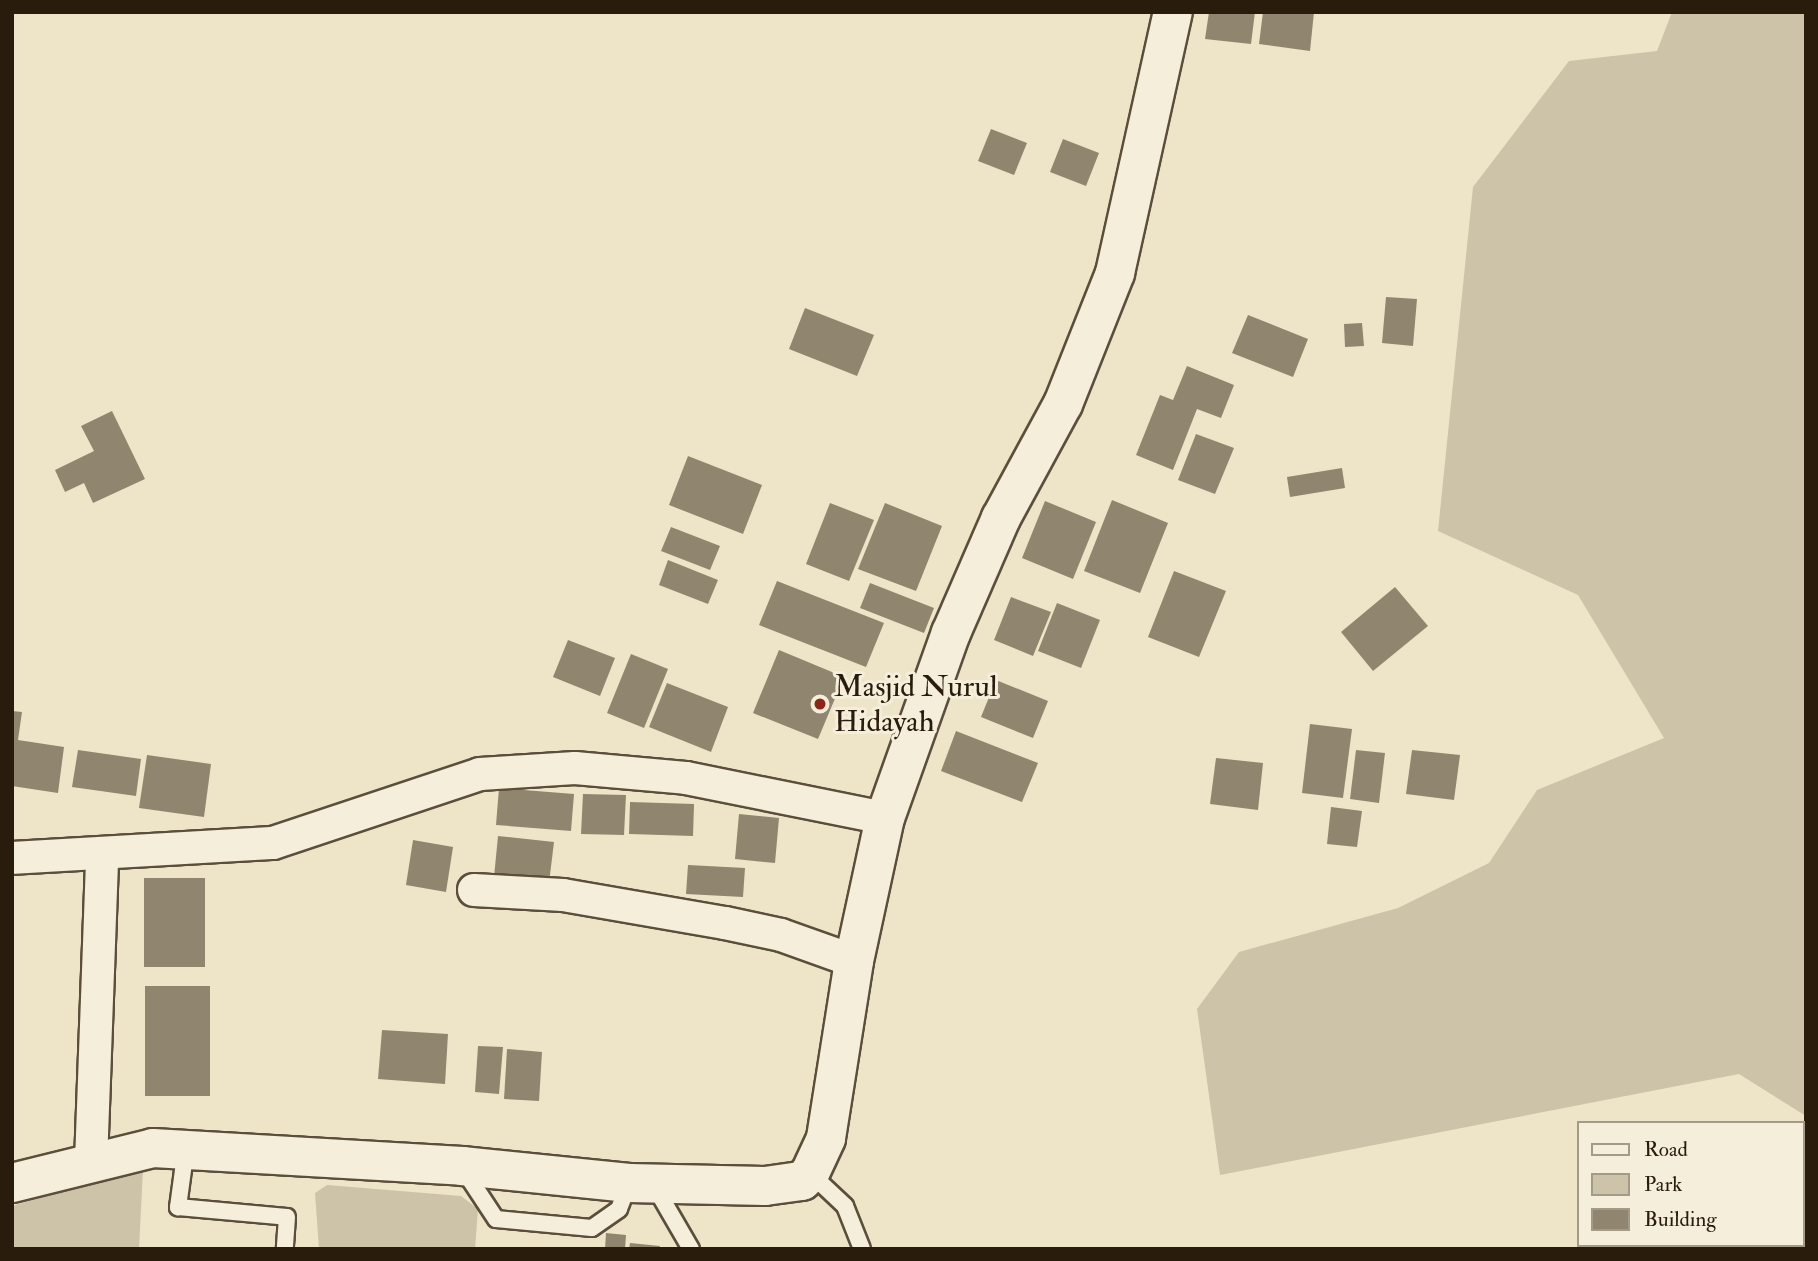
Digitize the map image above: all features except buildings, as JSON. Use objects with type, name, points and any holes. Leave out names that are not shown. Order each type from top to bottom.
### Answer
[{"type":"main road","points":[[12,1183],[153,1148],[462,1167],[641,1183],[765,1186],[802,1181],[810,1173],[826,1138],[854,961],[885,818],[951,633],[1001,518],[1063,404],[1115,273],[1173,12]]},
{"type":"street","points":[[12,858],[273,844],[481,774],[575,768],[686,778],[885,818]]},
{"type":"street","points":[[92,1162],[103,855]]},
{"type":"street","points":[[474,890],[563,895],[713,921],[781,935],[854,961]]},
{"type":"lane","points":[[186,1149],[178,1207],[287,1217],[285,1249]]},
{"type":"lane","points":[[810,1173],[845,1206],[862,1249]]},
{"type":"lane","points":[[641,1183],[691,1249]]},
{"type":"green space","points":[[1672,12],[1806,12],[1806,1116],[1739,1074],[1220,1175],[1197,1009],[1239,952],[1398,908],[1489,863],[1537,790],[1664,738],[1578,595],[1438,531],[1473,187],[1569,61],[1657,51]]},
{"type":"green space","points":[[143,1169],[139,1249],[12,1249],[12,1206]]},
{"type":"green space","points":[[327,1185],[461,1196],[478,1209],[475,1249],[319,1249],[315,1193]]},
{"type":"place","name":"Masjid Nurul Hidayah","points":[[820,704]]}]
